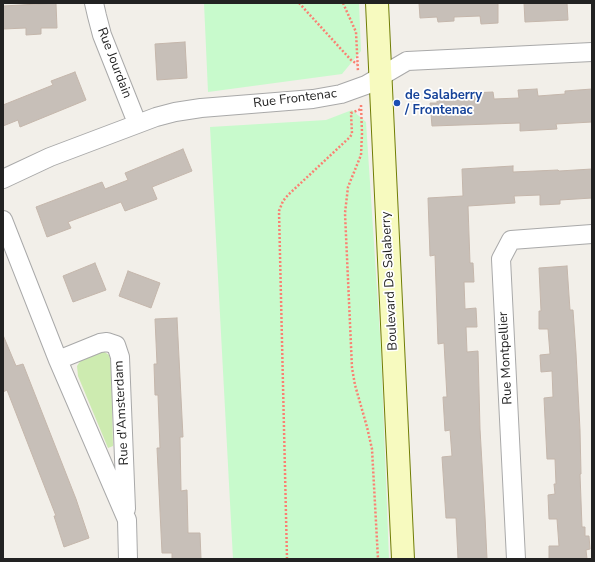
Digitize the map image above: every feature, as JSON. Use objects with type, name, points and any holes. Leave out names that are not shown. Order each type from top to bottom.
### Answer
[{"type":"street","name":"Rue Jourdain","points":[[94,3],[96,16],[102,35],[137,123]]},
{"type":"street","name":"Boulevard De Salaberry","points":[[377,3],[403,559]]},
{"type":"street","name":"Rue Frontenac","points":[[3,179],[50,157],[156,117],[185,110],[313,99],[341,94],[360,88],[407,61],[592,52]]},
{"type":"street","name":"Rue d'Amsterdam","points":[[3,220],[58,360],[127,520]]},
{"type":"street","name":"Rue Montpellier","points":[[516,559],[501,259],[511,240],[592,234]]},
{"type":"street","name":"Rue d'Amsterdam","points":[[58,360],[100,343],[107,342],[116,345],[120,357],[128,559]]},
{"type":"path","points":[[299,3],[351,60],[358,64],[356,32],[343,3]]},
{"type":"path","points":[[351,60],[362,59]]},
{"type":"path","points":[[287,559],[279,211],[283,201],[288,195],[350,137],[352,134],[351,113],[361,108],[361,155],[346,194],[345,219],[352,368],[355,385],[368,427],[372,449],[378,559]]},
{"type":"green space","points":[[204,3],[359,3],[361,51],[342,74],[208,92]]},
{"type":"green space","points":[[352,110],[366,122],[381,350],[389,559],[233,559],[210,127],[326,120]]},
{"type":"green space","points":[[103,351],[109,355],[111,362],[113,446],[108,448],[78,376],[77,366],[81,360]]},
{"type":"building","points":[[56,3],[57,28],[41,28],[41,34],[26,35],[26,28],[3,29],[3,6]]},
{"type":"building","points":[[419,3],[498,3],[498,23],[481,24],[480,16],[454,17],[454,21],[438,22],[437,17],[420,18]]},
{"type":"building","points":[[524,3],[567,3],[568,20],[525,22]]},
{"type":"building","points":[[185,42],[187,78],[157,80],[155,44]]},
{"type":"building","points":[[75,72],[86,100],[20,127],[18,120],[3,126],[3,105],[53,85],[51,81]]},
{"type":"building","points":[[537,89],[538,96],[565,94],[565,91],[592,89],[592,122],[556,124],[557,129],[520,131],[520,123],[432,126],[430,103],[437,103],[437,98],[473,96],[472,93],[493,92],[494,99],[519,98],[518,90]]},
{"type":"building","points":[[183,149],[192,171],[152,187],[157,199],[125,211],[121,202],[68,222],[71,228],[47,237],[36,207],[102,182],[105,189],[128,180],[125,173]]},
{"type":"building","points":[[513,166],[513,172],[592,169],[592,198],[560,200],[560,204],[540,205],[540,195],[514,196],[515,203],[468,206],[470,263],[473,263],[474,282],[464,282],[465,309],[476,308],[477,327],[466,327],[467,352],[478,351],[480,429],[487,559],[458,559],[456,518],[446,518],[442,457],[452,456],[450,430],[445,431],[443,397],[447,397],[444,343],[438,344],[435,255],[430,256],[428,198],[463,196],[462,169]]},
{"type":"building","points":[[95,263],[106,290],[73,302],[63,276]]},
{"type":"building","points":[[567,266],[570,310],[573,310],[576,353],[580,430],[582,527],[585,527],[585,536],[589,536],[590,549],[586,550],[587,559],[549,559],[549,546],[559,546],[557,519],[549,519],[548,495],[555,494],[554,484],[556,484],[555,459],[547,459],[544,398],[553,397],[552,371],[541,372],[540,355],[550,354],[548,329],[539,329],[539,311],[541,311],[539,268]]},
{"type":"building","points":[[128,271],[160,283],[151,308],[119,296]]},
{"type":"building","points":[[177,318],[183,437],[180,437],[181,491],[187,490],[188,533],[200,533],[201,559],[172,559],[172,553],[162,553],[157,448],[160,448],[158,395],[155,395],[154,364],[157,364],[155,319]]},
{"type":"building","points":[[3,335],[16,366],[23,364],[76,499],[89,538],[64,547],[54,516],[56,516],[7,390],[3,392]]},
{"type":"place","name":"de Salaberry / Frontenac","points":[[397,103]]}]
